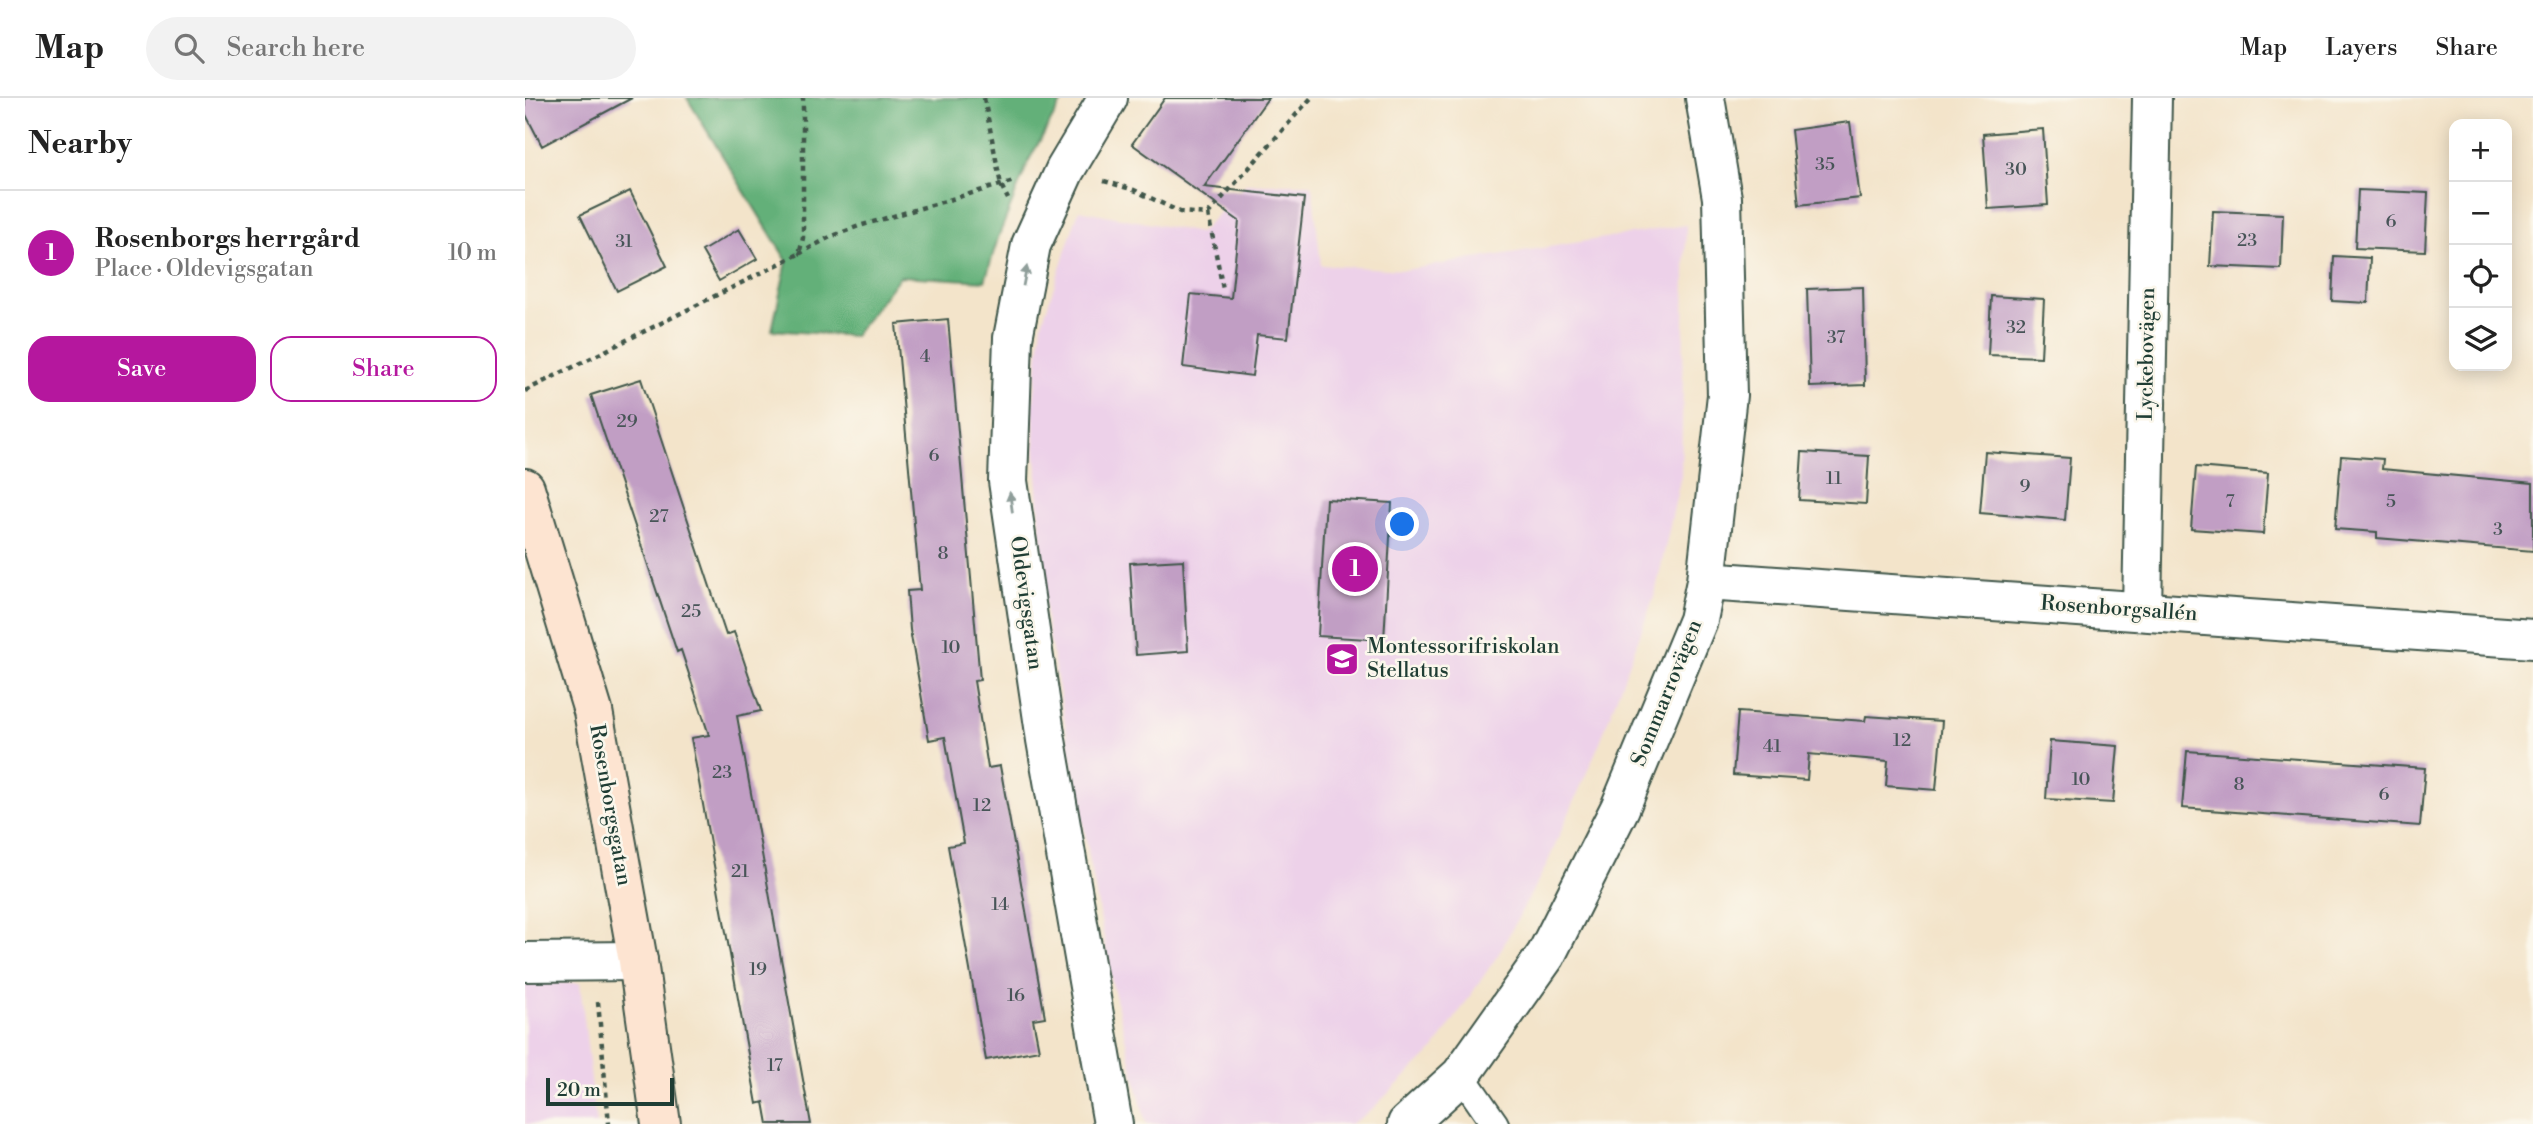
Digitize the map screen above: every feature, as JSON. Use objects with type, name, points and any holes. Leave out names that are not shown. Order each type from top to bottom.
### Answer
[{"type":"street","name":"Oldevigsgatan","points":[[1108,98],[1065,170],[1031,245],[1013,338],[1008,481],[1046,740],[1113,1124]]},
{"type":"street","name":"Sommarrovägen","points":[[1407,1124],[1461,1075],[1546,955],[1619,808],[1698,620],[1706,581],[1727,395],[1722,198],[1705,98]]},
{"type":"street","name":"Lyckebovägen","points":[[2142,610],[2152,98]]},
{"type":"street","name":"Rosenborgsgatan","points":[[526,491],[593,711],[638,961],[661,1124]]},
{"type":"street","name":"Rosenborgsallén","points":[[1706,581],[2533,639]]},
{"type":"street","points":[[525,962],[638,961]]},
{"type":"lane","points":[[1461,1075],[1495,1124]]},
{"type":"path","points":[[799,254],[803,238],[803,98]]},
{"type":"path","points":[[984,98],[1000,185],[1031,245]]},
{"type":"path","points":[[1207,214],[1311,98]]},
{"type":"path","points":[[525,391],[830,237],[1000,185],[1065,170],[1134,190],[1179,212],[1207,214]]},
{"type":"path","points":[[1207,214],[1223,289]]},
{"type":"shaded area","name":"Montessorifriskolan Stellatus","points":[[1246,184],[1312,184],[1321,265],[1405,270],[1686,225],[1681,475],[1655,594],[1600,742],[1547,864],[1498,955],[1434,1049],[1367,1114],[1350,1124],[1146,1124],[1112,983],[1046,618],[1033,409],[1042,323],[1079,210],[1200,233]]},
{"type":"shaded area","points":[[525,982],[580,983],[596,1124],[525,1124]]},
{"type":"green space","points":[[687,98],[1064,98],[1029,160],[998,238],[985,281],[900,276],[854,336],[772,330],[787,261]]},
{"type":"building","points":[[525,98],[632,98],[542,146],[525,113]]},
{"type":"building","points":[[1165,98],[1268,98],[1204,187],[1304,198],[1288,338],[1257,335],[1252,376],[1183,367],[1191,294],[1231,298],[1239,221],[1132,144]]},
{"type":"building","points":[[1850,122],[1860,198],[1799,205],[1791,130]]},
{"type":"building","points":[[2043,129],[2048,205],[1988,209],[1983,134]]},
{"type":"building","points":[[2358,190],[2428,193],[2425,251],[2355,248]]},
{"type":"building","points":[[630,191],[667,266],[617,291],[580,215]]},
{"type":"building","points":[[2213,211],[2283,214],[2281,269],[2210,266]]},
{"type":"building","points":[[739,229],[757,259],[719,281],[702,251]]},
{"type":"building","points":[[2334,256],[2370,258],[2368,303],[2332,301]]},
{"type":"building","points":[[1863,287],[1865,385],[1810,387],[1807,289]]},
{"type":"building","points":[[1991,296],[2044,299],[2041,357],[1988,355]]},
{"type":"building","points":[[948,319],[980,680],[974,681],[988,768],[1000,766],[1045,1017],[1033,1019],[1039,1050],[986,1060],[948,846],[964,843],[945,737],[929,740],[910,630],[907,591],[920,590],[896,324]]},
{"type":"building","points":[[641,379],[726,635],[734,632],[761,711],[737,716],[811,1124],[768,1124],[764,1102],[757,1104],[691,738],[709,735],[681,650],[677,652],[591,395]]},
{"type":"building","points":[[1802,452],[1869,456],[1866,504],[1799,500]]},
{"type":"building","points":[[1985,452],[2070,458],[2065,520],[1980,513]]},
{"type":"building","points":[[2341,456],[2383,459],[2382,469],[2533,483],[2533,551],[2377,538],[2377,532],[2335,529]]},
{"type":"building","points":[[2196,467],[2268,473],[2263,534],[2191,529]]},
{"type":"building","points":[[1326,499],[1392,503],[1384,640],[1318,636]]},
{"type":"building","points":[[1183,560],[1188,651],[1136,655],[1130,563]]},
{"type":"building","points":[[1738,712],[1865,721],[1866,716],[1942,721],[1936,790],[1886,786],[1888,761],[1809,754],[1807,780],[1733,775]]},
{"type":"building","points":[[2050,741],[2118,746],[2113,803],[2046,799]]},
{"type":"building","points":[[2187,751],[2425,768],[2420,826],[2182,808]]},
{"type":"place","name":"Rosenborgs herrgård","points":[[1355,569]]},
{"type":"place","name":"Montessorifriskolan Stellatus","points":[[1342,659]]}]
